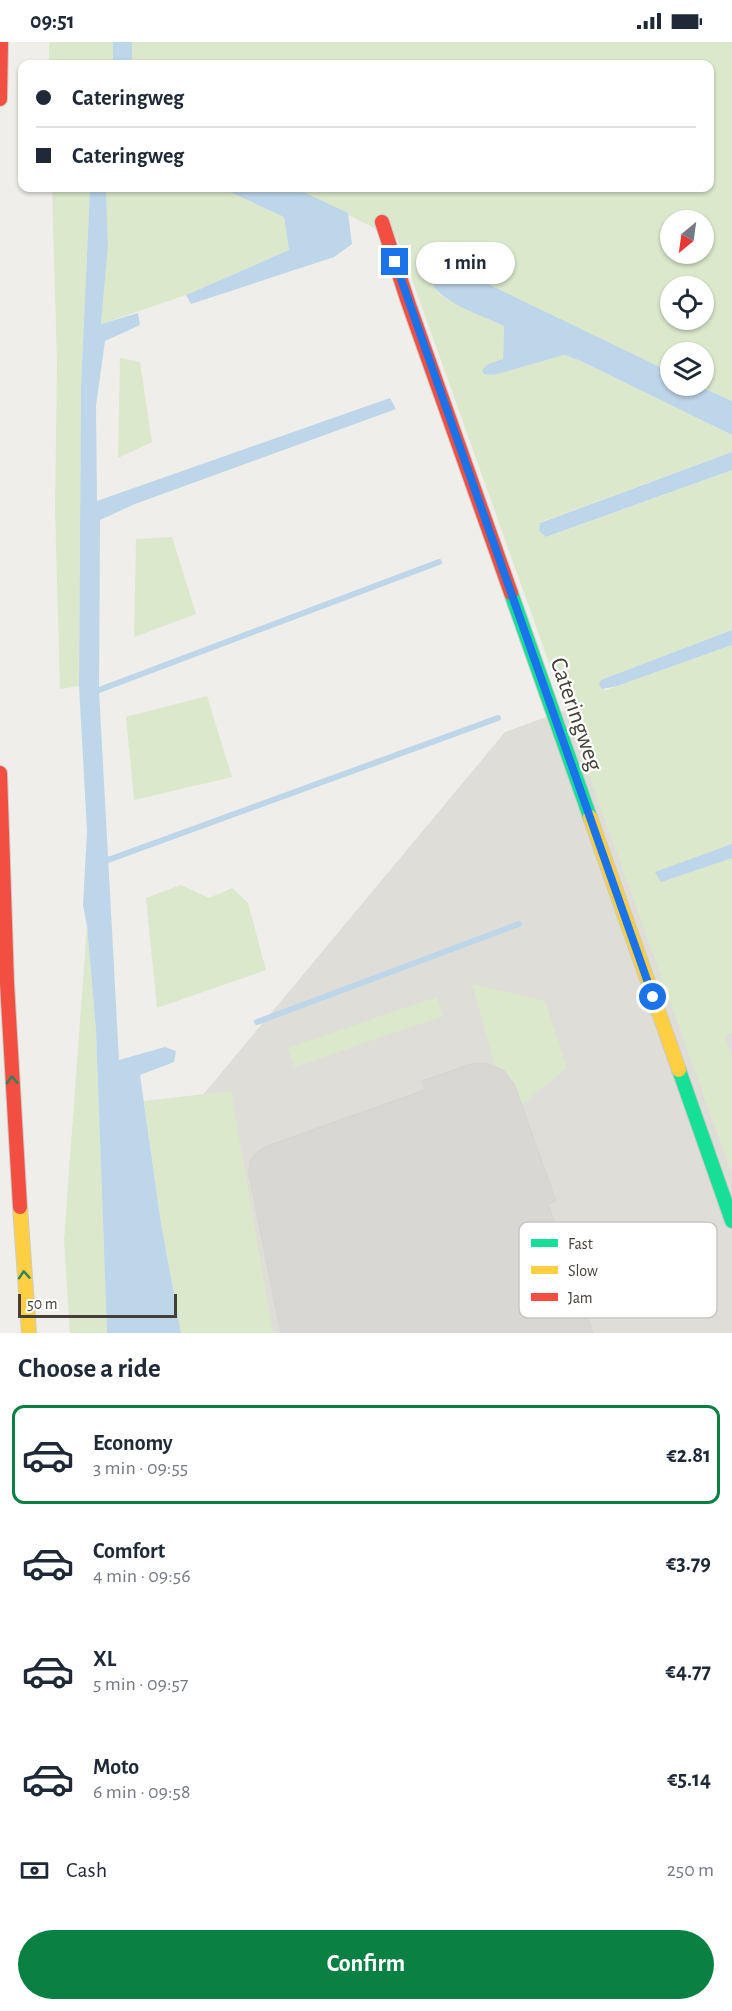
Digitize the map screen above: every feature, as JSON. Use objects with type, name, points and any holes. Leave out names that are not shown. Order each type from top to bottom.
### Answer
[{"type":"main road","points":[[0,99],[1,42]]},
{"type":"main road","name":"Cateringweg","points":[[382,222],[412,314],[732,1221]]},
{"type":"main road","points":[[0,773],[11,1069],[29,1333]]},
{"type":"shaded area","points":[[732,649],[732,1333],[208,1333],[172,1132],[505,732]]},
{"type":"green space","points":[[49,42],[113,42],[113,60],[49,60]]},
{"type":"green space","points":[[132,42],[732,42],[732,401],[714,393],[714,342],[660,342],[660,367],[593,336],[437,292],[448,300],[504,326],[503,359],[494,375],[564,355],[581,361],[732,435],[732,452],[541,522],[539,531],[547,537],[732,470],[732,630],[602,680],[602,689],[606,690],[732,645],[732,844],[655,873],[661,882],[732,858],[732,1033],[725,1036],[732,1058],[732,1175],[398,240],[303,192],[714,192],[714,60],[132,60]]},
{"type":"green space","points":[[52,192],[90,192],[81,386],[79,686],[60,689],[55,510],[57,364]]},
{"type":"green space","points":[[106,192],[230,192],[284,217],[289,250],[186,295],[101,324],[108,246]]},
{"type":"green space","points":[[120,358],[140,362],[152,442],[118,458]]},
{"type":"green space","points":[[172,537],[196,614],[134,637],[136,539]]},
{"type":"green space","points":[[207,696],[232,777],[134,800],[126,717]]},
{"type":"green space","points":[[181,885],[209,898],[232,888],[248,903],[266,970],[157,1008],[146,898]]},
{"type":"green space","points":[[87,926],[96,1030],[107,1333],[70,1333],[64,1240]]},
{"type":"green space","points":[[472,984],[545,1001],[567,1068],[509,1115]]},
{"type":"green space","points":[[437,997],[443,1016],[294,1067],[287,1048]]},
{"type":"green space","points":[[231,1091],[273,1333],[181,1333],[161,1223],[144,1101]]},
{"type":"water","points":[[113,42],[132,42],[132,60],[113,60]]},
{"type":"water","points":[[90,192],[106,192],[108,246],[101,324],[138,313],[140,325],[105,341],[96,406],[97,501],[390,398],[396,409],[135,504],[100,520],[99,690],[119,1060],[165,1047],[176,1051],[174,1062],[140,1075],[161,1223],[181,1333],[107,1333],[96,1030],[87,926],[83,905],[87,831],[79,686],[81,386]]},
{"type":"water","points":[[230,192],[303,192],[348,213],[352,244],[334,257],[191,304],[186,295],[289,250],[284,217]]},
{"type":"water","points":[[436,259],[660,367],[660,396],[714,396],[714,393],[732,401],[732,435],[581,361],[564,355],[494,375],[484,374],[482,370],[488,364],[503,359],[504,326],[461,307],[440,294],[431,278]]},
{"type":"water","points":[[732,452],[732,470],[546,537],[539,531],[540,523]]},
{"type":"water","points":[[732,630],[732,645],[617,686],[602,689],[599,684],[601,680]]},
{"type":"water","points":[[732,844],[732,858],[661,882],[655,872]]},
{"type":"building","points":[[484,1063],[503,1070],[514,1084],[556,1201],[548,1204],[554,1222],[519,1222],[519,1318],[588,1318],[593,1333],[281,1333],[249,1174],[250,1162],[255,1154],[265,1147],[425,1090],[422,1081],[471,1064]]},
{"type":"waterway","points":[[99,690],[439,562]]},
{"type":"waterway","points":[[108,860],[498,718]]},
{"type":"waterway","points":[[257,1022],[519,924]]},
{"type":"traffic: fast","points":[[511,593],[590,817]]},
{"type":"traffic: fast","points":[[679,1070],[732,1221]]},
{"type":"traffic: slow","points":[[590,817],[679,1070]]},
{"type":"traffic: slow","points":[[20,1207],[29,1333]]},
{"type":"traffic: jam","points":[[0,99],[1,42]]},
{"type":"traffic: jam","points":[[382,222],[511,593]]},
{"type":"traffic: jam","points":[[0,773],[7,983],[20,1207]]},
{"type":"route","points":[[395,262],[653,997]]}]
